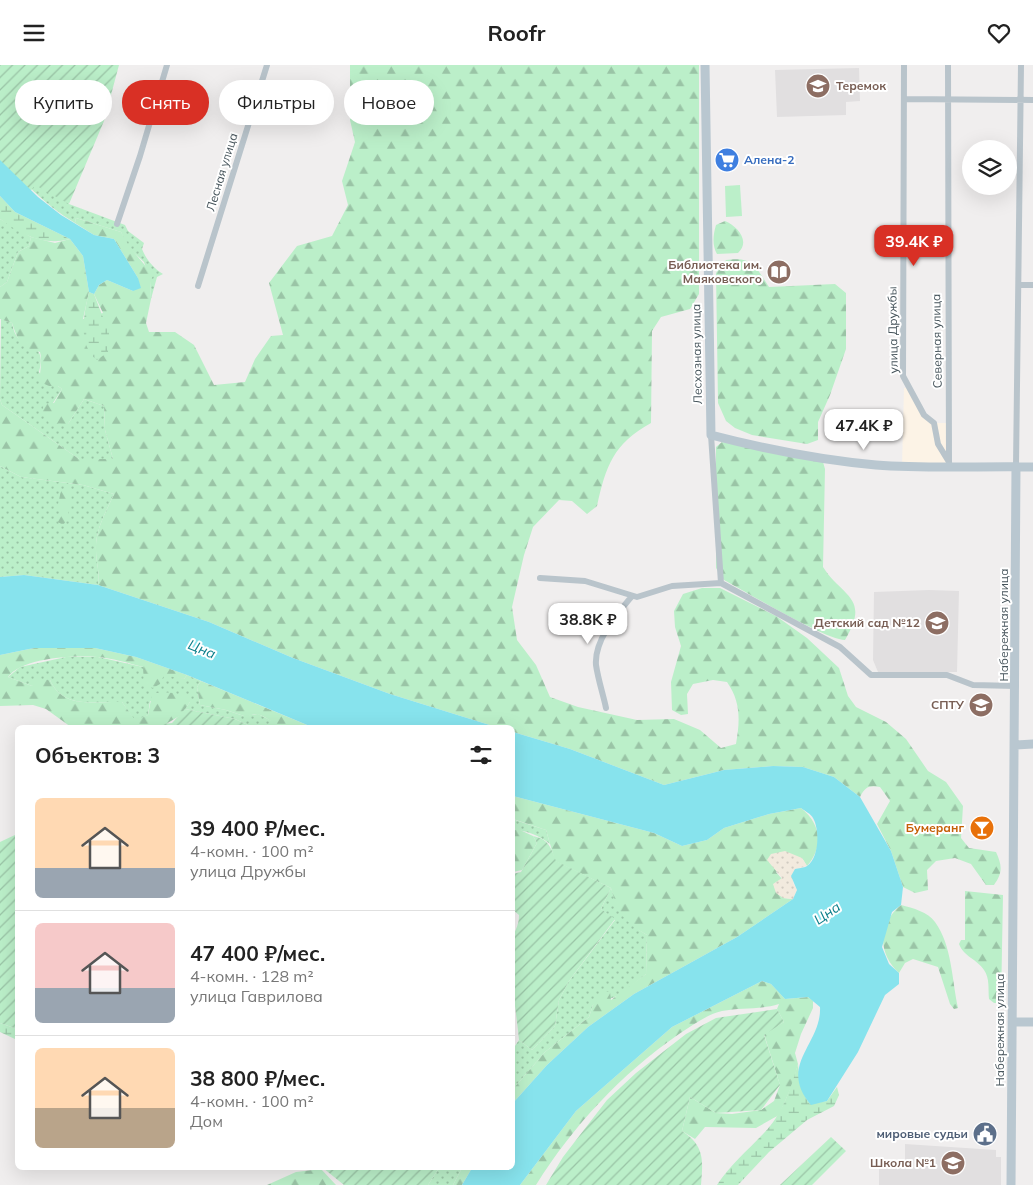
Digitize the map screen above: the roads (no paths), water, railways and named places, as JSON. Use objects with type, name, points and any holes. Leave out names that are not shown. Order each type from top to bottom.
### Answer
[{"type":"street","points":[[117,224],[140,156],[167,65]]},
{"type":"street","name":"Лесная улица","points":[[198,286],[267,65]]},
{"type":"street","name":"Лесхозная улица","points":[[705,65],[711,435],[721,583]]},
{"type":"street","name":"улица Дружбы","points":[[904,65],[903,375],[924,415],[934,423],[938,445],[949,464]]},
{"type":"street","name":"Северная улица","points":[[948,65],[947,99],[950,169],[947,285],[949,464]]},
{"type":"street","name":"Набережная улица","points":[[1011,1185],[1021,65]]},
{"type":"street","points":[[904,99],[1033,100]]},
{"type":"street","points":[[1019,285],[1033,285]]},
{"type":"street","points":[[711,435],[747,444],[840,461],[877,465],[949,464],[1033,467]]},
{"type":"street","points":[[540,578],[585,581],[637,597],[672,586],[721,583],[840,647],[871,675],[947,675],[973,685],[1016,686]]},
{"type":"street","points":[[606,708],[596,663],[598,649],[617,614],[632,596]]},
{"type":"street","points":[[1015,745],[1033,745]]},
{"type":"street","points":[[1012,1022],[1033,1022]]},
{"type":"water","points":[[0,160],[38,197],[61,215],[94,235],[114,239],[138,278],[141,288],[133,291],[107,280],[99,285],[94,294],[89,292],[83,256],[70,239],[15,212],[0,196]]},
{"type":"water","name":"Цна","points":[[24,575],[98,585],[209,622],[293,658],[390,694],[490,725],[307,725],[187,675],[136,657],[95,648],[34,648],[0,655],[0,577]]},
{"type":"water","name":"Цна","points":[[515,733],[570,749],[664,785],[724,770],[773,766],[803,767],[834,777],[860,797],[891,851],[903,887],[901,905],[892,912],[882,947],[889,964],[899,973],[899,984],[885,995],[858,1052],[827,1101],[811,1105],[802,1091],[798,1078],[799,1066],[819,1020],[820,1007],[808,997],[785,999],[771,984],[762,981],[672,1027],[576,1111],[520,1185],[462,1185],[471,1170],[515,1170],[515,1101],[547,1065],[588,1027],[634,994],[737,937],[793,899],[797,890],[791,876],[795,869],[806,867],[811,862],[817,843],[817,829],[813,818],[801,808],[769,814],[724,828],[707,840],[682,846],[654,833],[515,797]]},
{"type":"place","name":"Теремок","points":[[818,86]]},
{"type":"place","name":"Алена-2","points":[[727,160]]},
{"type":"place","name":"Библиотека им. Маяковского","points":[[779,272]]},
{"type":"place","name":"Детский сад №12","points":[[937,623]]},
{"type":"place","name":"СПТУ","points":[[981,705]]},
{"type":"place","name":"Бумеранг","points":[[982,828]]},
{"type":"place","name":"мировые судьи","points":[[985,1134]]},
{"type":"place","name":"Школа №1","points":[[953,1163]]}]
